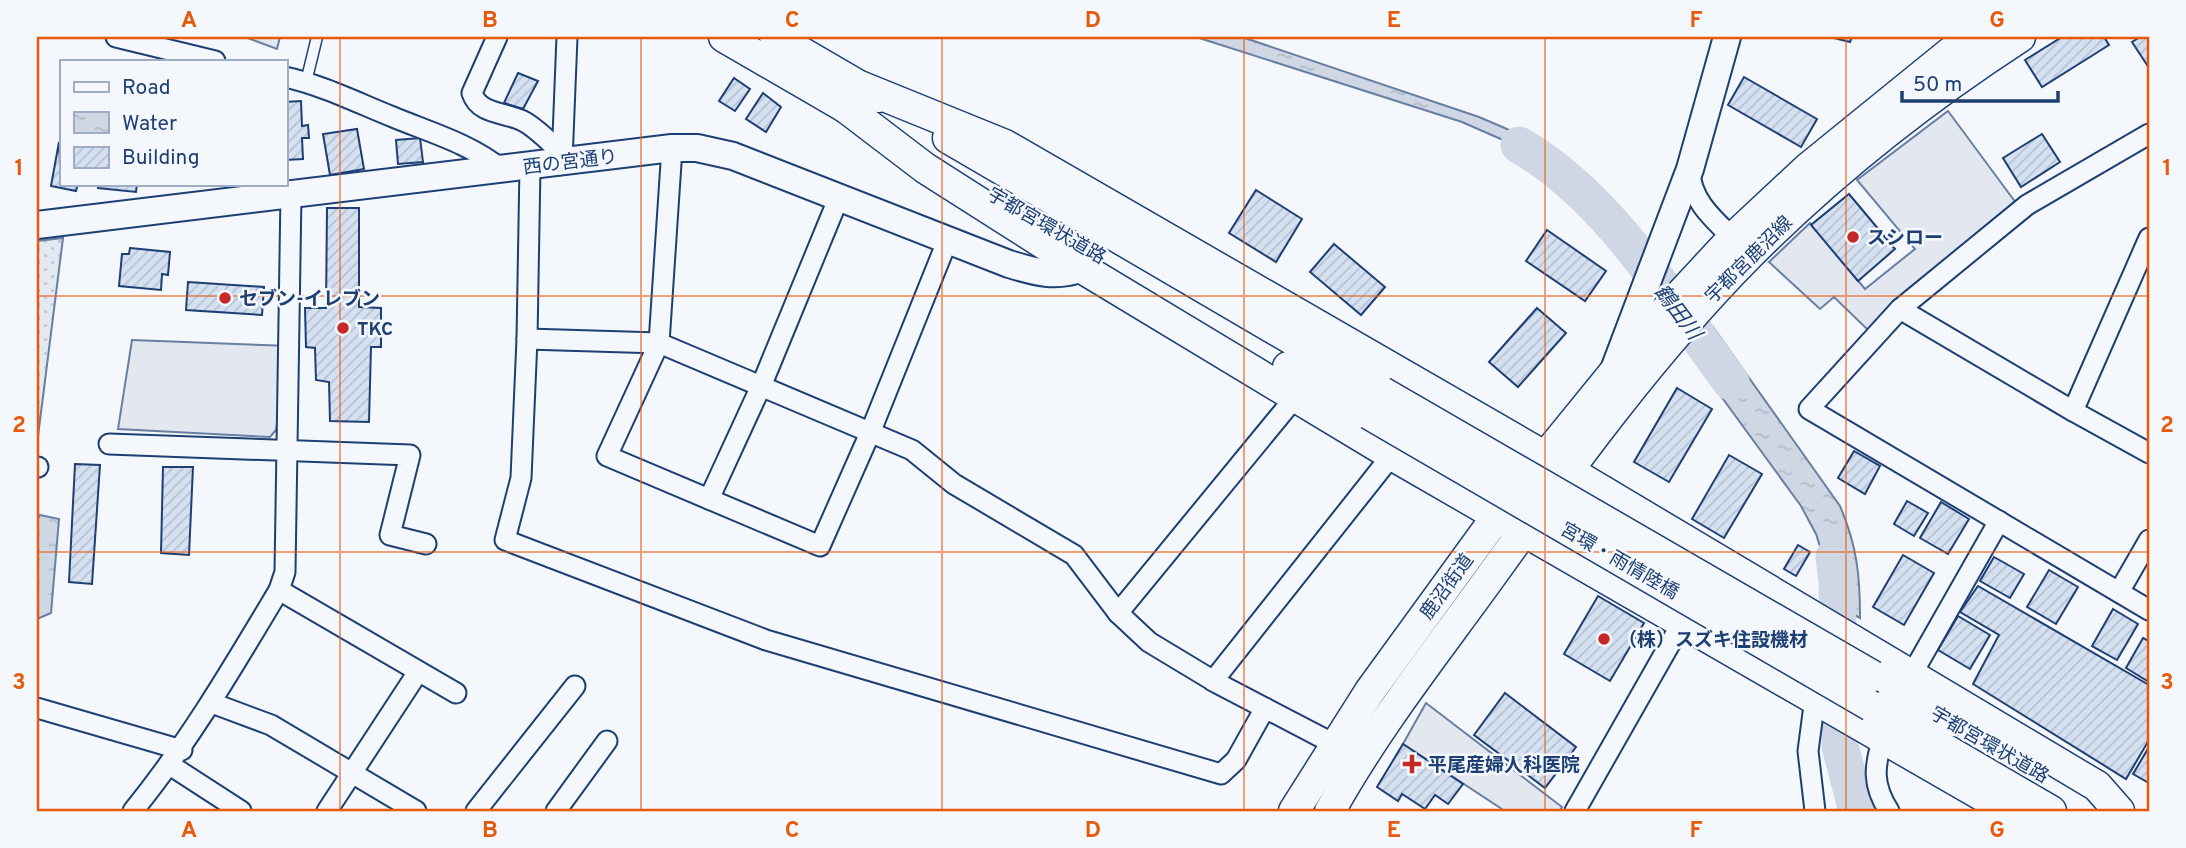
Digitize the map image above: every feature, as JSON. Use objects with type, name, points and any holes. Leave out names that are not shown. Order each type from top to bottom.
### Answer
[{"type":"main road","name":"宇都宮環状道路","points":[[724,37],[854,97],[1376,403]]},
{"type":"main road","name":"宇都宮環状道路","points":[[775,37],[854,97]]},
{"type":"main road","name":"宇都宮鹿沼線","points":[[1524,530],[1556,463],[1656,320],[1697,293],[1741,246],[1824,184],[1958,49],[2020,37]]},
{"type":"main road","points":[[854,97],[925,168],[1082,268],[1297,395],[1392,455],[1818,699],[1875,725],[2009,811]]},
{"type":"main road","points":[[854,97],[1005,145],[1556,463],[1818,618],[1873,663],[1912,674],[2097,786],[2119,811]]},
{"type":"main road","name":"鹿沼街道","points":[[1294,811],[1334,744],[1498,516],[1556,463],[1614,372],[1656,320]]},
{"type":"main road","name":"宮環・雨情陸橋","points":[[1376,403],[1873,663]]},
{"type":"main road","name":"宮環・雨情陸橋","points":[[1376,403],[1875,725]]},
{"type":"main road","name":"鹿沼街道","points":[[1330,811],[1391,714],[1524,530]]},
{"type":"main road","name":"宇都宮環状道路","points":[[1873,663],[2107,811]]},
{"type":"main road","name":"宇都宮環状道路","points":[[1875,725],[2051,811]]},
{"type":"street","points":[[116,37],[211,60]]},
{"type":"street","points":[[497,37],[472,93],[475,102],[481,107],[524,121],[562,158]]},
{"type":"street","points":[[562,158],[567,37]]},
{"type":"street","name":"鹿沼街道","points":[[1656,320],[1660,251],[1690,169],[1727,37]]},
{"type":"street","points":[[287,77],[306,82],[486,156],[501,169]]},
{"type":"street","points":[[2149,134],[2027,205],[1900,309],[1809,409],[2149,610]]},
{"type":"street","points":[[672,148],[659,343],[607,456],[820,546],[870,433],[948,239]]},
{"type":"street","name":"西の宮通り","points":[[37,225],[530,166],[562,158],[697,148],[733,156],[1009,264],[1049,274],[1065,275],[1082,268]]},
{"type":"street","points":[[530,166],[521,478],[505,540],[766,640],[1221,774],[1236,760],[1265,708]]},
{"type":"street","points":[[1690,169],[1690,185],[1696,197],[1741,246]]},
{"type":"street","points":[[133,811],[176,757],[212,703],[279,590],[286,554],[291,194]]},
{"type":"street","points":[[709,499],[762,384],[839,197]]},
{"type":"street","points":[[2073,411],[2149,237]]},
{"type":"street","points":[[1900,309],[2149,453]]},
{"type":"street","points":[[527,338],[659,343],[762,384],[912,450],[954,484],[1074,555],[1118,613],[1149,642],[1213,681],[1334,744]]},
{"type":"street","points":[[1118,613],[1297,395]]},
{"type":"street","points":[[109,444],[287,448],[410,455],[390,535],[426,544]]},
{"type":"street","points":[[1213,681],[1392,455]]},
{"type":"street","points":[[1912,674],[1999,521]]},
{"type":"street","points":[[2119,592],[2149,540]]},
{"type":"street","points":[[279,590],[456,693]]},
{"type":"street","points":[[1575,811],[1684,621]]},
{"type":"street","points":[[327,811],[418,672]]},
{"type":"street","points":[[476,811],[575,686]]},
{"type":"street","points":[[1815,811],[1808,751],[1818,699]]},
{"type":"street","points":[[212,703],[271,725],[416,811]]},
{"type":"street","points":[[37,708],[176,757],[242,811]]},
{"type":"street","points":[[1875,725],[1874,770],[1877,789],[1889,811]]},
{"type":"street","points":[[555,811],[607,741]]},
{"type":"lane","points":[[306,82],[317,37]]},
{"type":"shaded area","points":[[245,37],[280,37],[277,49]]},
{"type":"shaded area","points":[[1948,111],[2019,207],[1868,330],[1834,297],[1820,309],[1769,262],[1810,223],[1865,289],[1915,249],[1857,180]]},
{"type":"shaded area","points":[[63,238],[37,444],[37,241]]},
{"type":"shaded area","points":[[132,340],[290,346],[276,430],[270,437],[118,429]]},
{"type":"shaded area","points":[[1426,703],[1562,807],[1560,811],[1505,811],[1403,744]]},
{"type":"water","points":[[1196,37],[1242,37],[1479,117],[1521,135],[1568,167],[1605,202],[1644,246],[1635,266],[1597,206],[1547,163],[1519,147],[1462,122]]},
{"type":"water","points":[[1713,327],[1840,506],[1856,561],[1860,618],[1829,601],[1824,559],[1816,534],[1801,506],[1691,355]]},
{"type":"water","points":[[40,515],[59,519],[51,613],[37,619],[37,520]]},
{"type":"water","points":[[1826,729],[1857,746],[1859,781],[1872,811],[1845,811],[1834,784]]},
{"type":"building","points":[[1830,37],[1852,37],[1850,42]]},
{"type":"building","points":[[2062,37],[2104,37],[2109,45],[2042,87],[2025,60]]},
{"type":"building","points":[[2140,37],[2149,37],[2149,68],[2132,42]]},
{"type":"building","points":[[518,73],[538,81],[523,109],[504,103]]},
{"type":"building","points":[[1744,77],[1817,119],[1801,147],[1728,105]]},
{"type":"building","points":[[734,78],[750,89],[735,111],[719,101]]},
{"type":"building","points":[[763,93],[781,107],[766,132],[746,119]]},
{"type":"building","points":[[301,101],[302,126],[308,125],[309,138],[302,138],[303,159],[287,160],[287,102]]},
{"type":"building","points":[[357,129],[364,169],[330,175],[323,134]]},
{"type":"building","points":[[2042,134],[2060,162],[2021,187],[2003,158]]},
{"type":"building","points":[[420,138],[423,162],[398,164],[396,140]]},
{"type":"building","points":[[59,142],[60,186],[77,186],[76,191],[51,186]]},
{"type":"building","points":[[98,186],[137,186],[136,192]]},
{"type":"building","points":[[1256,190],[1302,219],[1276,262],[1229,233]]},
{"type":"building","name":"スシロー","points":[[1849,194],[1895,249],[1858,281],[1811,225]]},
{"type":"building","name":"TKC","points":[[327,208],[359,208],[359,307],[381,308],[381,347],[371,347],[369,422],[330,421],[329,382],[316,380],[315,348],[306,347],[305,308],[326,308]]},
{"type":"building","points":[[1547,230],[1606,271],[1585,301],[1526,261]]},
{"type":"building","points":[[1334,244],[1385,287],[1361,315],[1310,272]]},
{"type":"building","points":[[130,248],[170,252],[168,275],[162,274],[161,290],[119,286],[122,254],[129,254]]},
{"type":"building","name":"セブン-イレブン","points":[[188,282],[264,287],[262,315],[186,310]]},
{"type":"building","points":[[1537,308],[1566,333],[1518,387],[1489,362]]},
{"type":"building","points":[[1677,388],[1712,409],[1669,482],[1634,462]]},
{"type":"building","points":[[1854,451],[1880,466],[1865,494],[1838,478]]},
{"type":"building","points":[[1729,455],[1762,474],[1724,538],[1692,519]]},
{"type":"building","points":[[75,464],[100,465],[92,584],[69,582]]},
{"type":"building","points":[[163,467],[193,467],[189,555],[161,553]]},
{"type":"building","points":[[1907,501],[1928,513],[1914,536],[1894,524]]},
{"type":"building","points":[[1941,502],[1969,519],[1948,554],[1920,538]]},
{"type":"building","points":[[1798,545],[1810,552],[1796,576],[1784,569]]},
{"type":"building","points":[[1903,555],[1934,573],[1904,625],[1873,607]]},
{"type":"building","points":[[1994,557],[2024,574],[2010,598],[1980,581]]},
{"type":"building","points":[[2049,570],[2078,587],[2056,624],[2027,607]]},
{"type":"building","points":[[1978,586],[2149,685],[2149,740],[2126,779],[1973,684],[1999,635],[1960,612]]},
{"type":"building","name":"（株）スズキ住設機材","points":[[1598,596],[1644,623],[1610,681],[1564,654]]},
{"type":"building","points":[[2113,609],[2138,624],[2117,660],[2092,646]]},
{"type":"building","points":[[1958,616],[1990,635],[1970,669],[1938,650]]},
{"type":"building","points":[[2143,638],[2149,641],[2149,682],[2126,668]]},
{"type":"building","points":[[1505,693],[1576,747],[1545,788],[1474,735]]},
{"type":"building","name":"平尾産婦人科医院","points":[[1403,744],[1463,784],[1448,804],[1435,795],[1425,809],[1402,794],[1398,801],[1377,787]]},
{"type":"building","points":[[2149,747],[2149,783],[2133,774]]},
{"type":"waterway","name":"鶴田川","points":[[1519,145],[1582,192],[1610,221],[1661,285],[1731,382]]},
{"type":"waterway","name":"鶴田川","points":[[1834,557],[1837,582],[1840,746],[1857,811]]},
{"type":"place","name":"スシロー","points":[[1853,237]]},
{"type":"place","name":"セブン-イレブン","points":[[225,298]]},
{"type":"place","name":"TKC","points":[[343,328]]},
{"type":"place","name":"（株）スズキ住設機材","points":[[1604,639]]},
{"type":"place","name":"平尾産婦人科医院","points":[[1412,764]]}]
